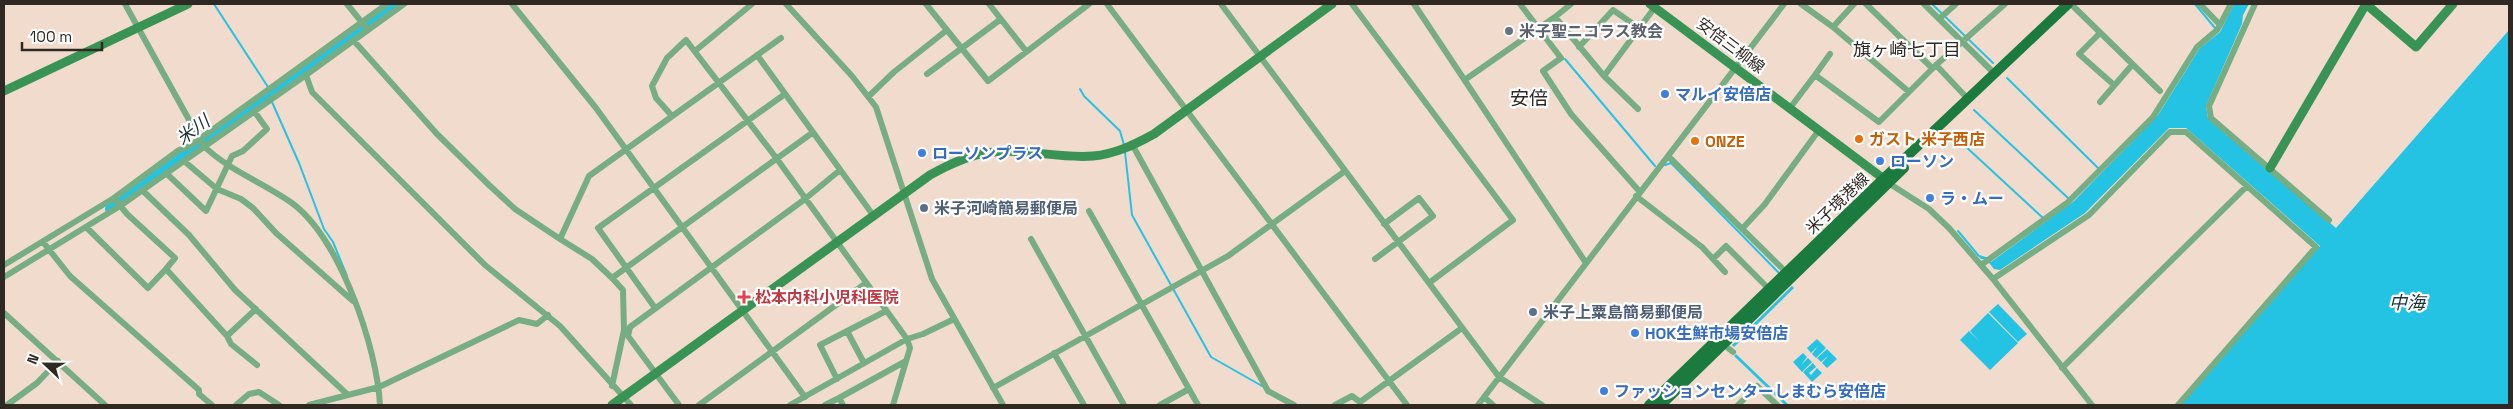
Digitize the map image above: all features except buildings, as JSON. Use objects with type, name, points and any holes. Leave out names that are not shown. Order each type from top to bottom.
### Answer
[{"type":"main road","name":"米子境港線","points":[[1661,405],[1968,99],[2073,5]]},
{"type":"main road","name":"米子境港線","points":[[1886,181],[1920,152],[2073,5]]},
{"type":"main road","name":"米子境港線","points":[[1649,405],[1769,289],[1789,276]]},
{"type":"street","points":[[125,4],[202,143],[228,163],[267,186],[294,205],[313,222],[329,245],[354,302],[379,387],[380,405]]},
{"type":"street","points":[[4,91],[139,29],[188,4]]},
{"type":"street","points":[[347,4],[365,26]]},
{"type":"street","points":[[4,265],[46,248],[87,228],[179,150],[202,143],[254,111],[354,41],[365,26],[387,4]]},
{"type":"street","points":[[4,277],[117,202],[142,190],[184,161],[202,143],[365,26],[404,4]]},
{"type":"street","points":[[512,4],[626,149],[805,397]]},
{"type":"street","points":[[695,50],[752,4]]},
{"type":"street","points":[[786,4],[869,96],[876,107],[932,278],[1003,405]]},
{"type":"street","points":[[926,4],[988,81],[1089,4]]},
{"type":"street","points":[[989,4],[1026,51]]},
{"type":"street","points":[[1108,4],[1407,405]]},
{"type":"street","points":[[1221,4],[1499,377],[1542,405]]},
{"type":"street","points":[[612,405],[930,175],[954,162],[986,153],[1010,150],[1093,156],[1133,146],[1187,110],[1332,4]]},
{"type":"street","points":[[1352,4],[1512,220],[1429,283]]},
{"type":"street","points":[[1414,4],[1586,263]]},
{"type":"street","points":[[1520,4],[1561,58],[1543,71],[1571,114],[1638,194],[1702,247],[1725,272]]},
{"type":"street","points":[[1466,80],[1539,30],[1570,4]]},
{"type":"street","points":[[1478,405],[1784,4]]},
{"type":"street","points":[[1801,4],[1833,27],[1908,91]]},
{"type":"street","points":[[1833,27],[1854,4]]},
{"type":"street","points":[[1866,4],[1968,99]]},
{"type":"street","points":[[1924,4],[1995,74]]},
{"type":"street","points":[[1940,19],[1956,4]]},
{"type":"street","points":[[2200,4],[2220,25]]},
{"type":"street","points":[[1981,265],[2074,197],[2153,117],[2197,47],[2217,30],[2231,4]]},
{"type":"street","points":[[2255,4],[2209,106],[2211,118],[2329,220]]},
{"type":"street","points":[[2270,168],[2366,4],[2416,46],[2453,4]]},
{"type":"street","points":[[1604,76],[1639,28],[1652,5]]},
{"type":"street","name":"安倍三柳線","points":[[1652,5],[1736,66],[1886,181]]},
{"type":"street","points":[[1815,75],[1879,122],[1908,91],[2002,5]]},
{"type":"street","points":[[2073,5],[2160,91]]},
{"type":"street","points":[[1579,47],[1612,10],[1639,28]]},
{"type":"street","points":[[1555,17],[1604,76],[1638,109]]},
{"type":"street","points":[[927,74],[1001,19]]},
{"type":"street","points":[[869,96],[894,72],[947,30]]},
{"type":"street","points":[[2100,32],[2079,54],[2114,85]]},
{"type":"street","points":[[560,239],[585,181],[626,149],[781,38]]},
{"type":"street","points":[[672,116],[656,98],[652,86],[667,58],[686,40],[720,82],[907,339],[910,348],[893,405],[887,405]]},
{"type":"street","points":[[354,41],[437,134],[482,179],[515,209],[592,259],[623,290],[628,336],[678,405]]},
{"type":"street","points":[[1790,108],[1830,54]]},
{"type":"street","points":[[757,55],[872,216]]},
{"type":"street","points":[[2100,102],[2132,65]]},
{"type":"street","points":[[306,75],[312,92],[486,265],[548,315],[631,405]]},
{"type":"street","points":[[655,308],[598,228],[785,94]]},
{"type":"street","points":[[166,173],[206,211],[232,156],[244,151],[267,129],[254,111]]},
{"type":"street","points":[[1742,229],[1765,204],[1819,130]]},
{"type":"street","points":[[1993,279],[2089,215],[2170,132],[2186,132],[2316,247],[2178,405]]},
{"type":"street","points":[[612,278],[812,133]]},
{"type":"street","points":[[1133,146],[1268,391],[1294,405]]},
{"type":"street","points":[[1668,156],[1789,276]]},
{"type":"street","points":[[184,161],[217,189],[241,199],[252,208],[354,302]]},
{"type":"street","points":[[612,386],[627,331],[630,327],[805,199],[840,170]]},
{"type":"street","points":[[993,388],[1228,256],[1345,171]]},
{"type":"street","points":[[1886,181],[1929,209],[1948,228],[1993,279],[2092,405]]},
{"type":"street","points":[[2062,368],[2247,186]]},
{"type":"street","points":[[142,190],[190,234],[226,280],[348,395]]},
{"type":"street","points":[[1375,259],[1433,216],[1419,198],[1384,224]]},
{"type":"street","points":[[87,228],[148,288],[176,258],[117,202]]},
{"type":"street","points":[[1089,211],[1198,405]]},
{"type":"street","points":[[1031,239],[1124,405]]},
{"type":"street","points":[[1712,259],[1726,246],[1769,289]]},
{"type":"street","points":[[46,248],[70,276],[199,390],[199,394],[212,405]]},
{"type":"street","points":[[166,269],[227,336],[231,344],[257,365]]},
{"type":"street","points":[[700,405],[866,283]]},
{"type":"street","points":[[227,336],[256,309]]},
{"type":"street","points":[[837,379],[820,345],[886,311]]},
{"type":"street","points":[[4,313],[105,405]]},
{"type":"street","points":[[309,405],[379,387],[519,320],[537,324],[548,315]]},
{"type":"street","points":[[790,405],[907,339],[923,334],[954,319]]},
{"type":"street","points":[[1335,405],[1352,396],[1360,402],[1462,328]]},
{"type":"street","points":[[847,331],[864,363]]},
{"type":"street","points":[[1723,344],[1733,352]]},
{"type":"street","points":[[1054,353],[1084,405]]},
{"type":"street","points":[[7,405],[37,383],[58,361]]},
{"type":"street","points":[[825,405],[906,361]]},
{"type":"street","points":[[1738,405],[1756,386],[1776,405]]},
{"type":"street","points":[[1160,405],[1189,389]]},
{"type":"street","points":[[236,405],[249,394],[259,392],[279,405]]},
{"type":"street","points":[[1484,397],[1493,405]]},
{"type":"street","points":[[839,398],[843,405]]},
{"type":"water","name":"中海","points":[[2234,4],[2249,4],[2206,106],[2208,118],[2336,228],[2509,30],[2509,405],[2181,405],[2320,246],[2186,128],[2169,128],[2085,213],[2000,270],[1994,269],[1986,259],[1981,259],[1976,254],[1989,258],[1991,262],[2074,201],[2158,115],[2200,48],[2220,32]]},
{"type":"water","points":[[1792,286],[1794,288],[1734,347],[1732,345]]},
{"type":"water","points":[[1998,304],[2027,334],[2018,342],[1989,312]]},
{"type":"water","points":[[1988,313],[2018,343],[1990,370],[1960,340],[1969,331],[1979,341],[1970,331]]},
{"type":"water","points":[[1817,339],[1826,348],[1816,358],[1812,354],[1818,346],[1811,353],[1807,348]]},
{"type":"water","points":[[1827,349],[1837,359],[1827,368],[1822,363],[1828,356],[1821,362],[1817,358]]},
{"type":"water","points":[[1803,353],[1807,357],[1801,365],[1808,358],[1812,362],[1802,372],[1793,362]]},
{"type":"water","points":[[1736,354],[1789,405],[1785,405],[1734,356]]},
{"type":"water","points":[[1813,363],[1816,367],[1809,373],[1811,375],[1817,368],[1822,373],[1812,382],[1803,372]]},
{"type":"waterway","points":[[214,4],[268,87]]},
{"type":"waterway","name":"米川","points":[[110,209],[395,4]]},
{"type":"waterway","points":[[1932,4],[1993,63]]},
{"type":"waterway","points":[[2195,4],[2215,28]]},
{"type":"waterway","points":[[1565,59],[1655,166]]},
{"type":"waterway","points":[[2007,78],[2098,168]]},
{"type":"waterway","points":[[1080,89],[1084,96],[1120,131],[1124,145]]},
{"type":"waterway","points":[[272,102],[299,163],[324,229],[333,242],[347,276]]},
{"type":"waterway","points":[[1974,110],[2068,198]]},
{"type":"waterway","points":[[1951,133],[2043,218]]},
{"type":"waterway","points":[[1125,152],[1132,215],[1211,357],[1262,386]]},
{"type":"waterway","points":[[1665,165],[1671,163],[1779,273]]},
{"type":"waterway","points":[[1958,231],[1978,255]]},
{"type":"place","name":"米子聖ニコラス教会","points":[[1509,31]]},
{"type":"place","name":"マルイ安倍店","points":[[1665,94]]},
{"type":"place","name":"ガスト 米子西店","points":[[1859,139]]},
{"type":"place","name":"ONZE","points":[[1695,141]]},
{"type":"place","name":"ローソンプラス","points":[[922,153]]},
{"type":"place","name":"ローソン","points":[[1880,161]]},
{"type":"place","name":"ラ・ムー","points":[[1930,198]]},
{"type":"place","name":"米子河崎簡易郵便局","points":[[924,208]]},
{"type":"place","name":"松本内科小児科医院","points":[[744,297]]},
{"type":"place","name":"米子上粟島簡易郵便局","points":[[1533,312]]},
{"type":"place","name":"HOK生鮮市場安倍店","points":[[1635,333]]},
{"type":"place","name":"ファッションセンターしまむら安倍店","points":[[1604,391]]},
{"type":"district","name":"旗ヶ崎七丁目","points":[[1907,50]]},
{"type":"district","name":"安倍","points":[[1529,98]]}]
